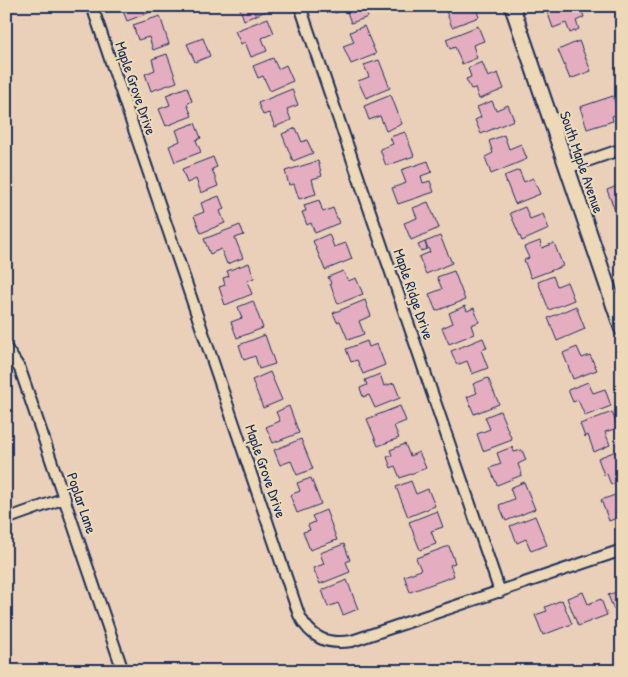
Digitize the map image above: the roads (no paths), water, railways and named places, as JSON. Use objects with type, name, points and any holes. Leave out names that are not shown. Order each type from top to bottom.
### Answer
[{"type":"main road","name":"South Maple Avenue","points":[[512,6],[622,329]]},
{"type":"street","name":"Maple Grove Drive","points":[[92,6],[304,625],[323,640],[334,643],[352,641],[622,550]]},
{"type":"street","name":"Maple Ridge Drive","points":[[300,6],[500,592]]},
{"type":"street","points":[[567,168],[622,150]]},
{"type":"street","name":"Poplar Lane","points":[[6,348],[20,370],[123,671]]},
{"type":"street","points":[[6,519],[65,498]]}]
